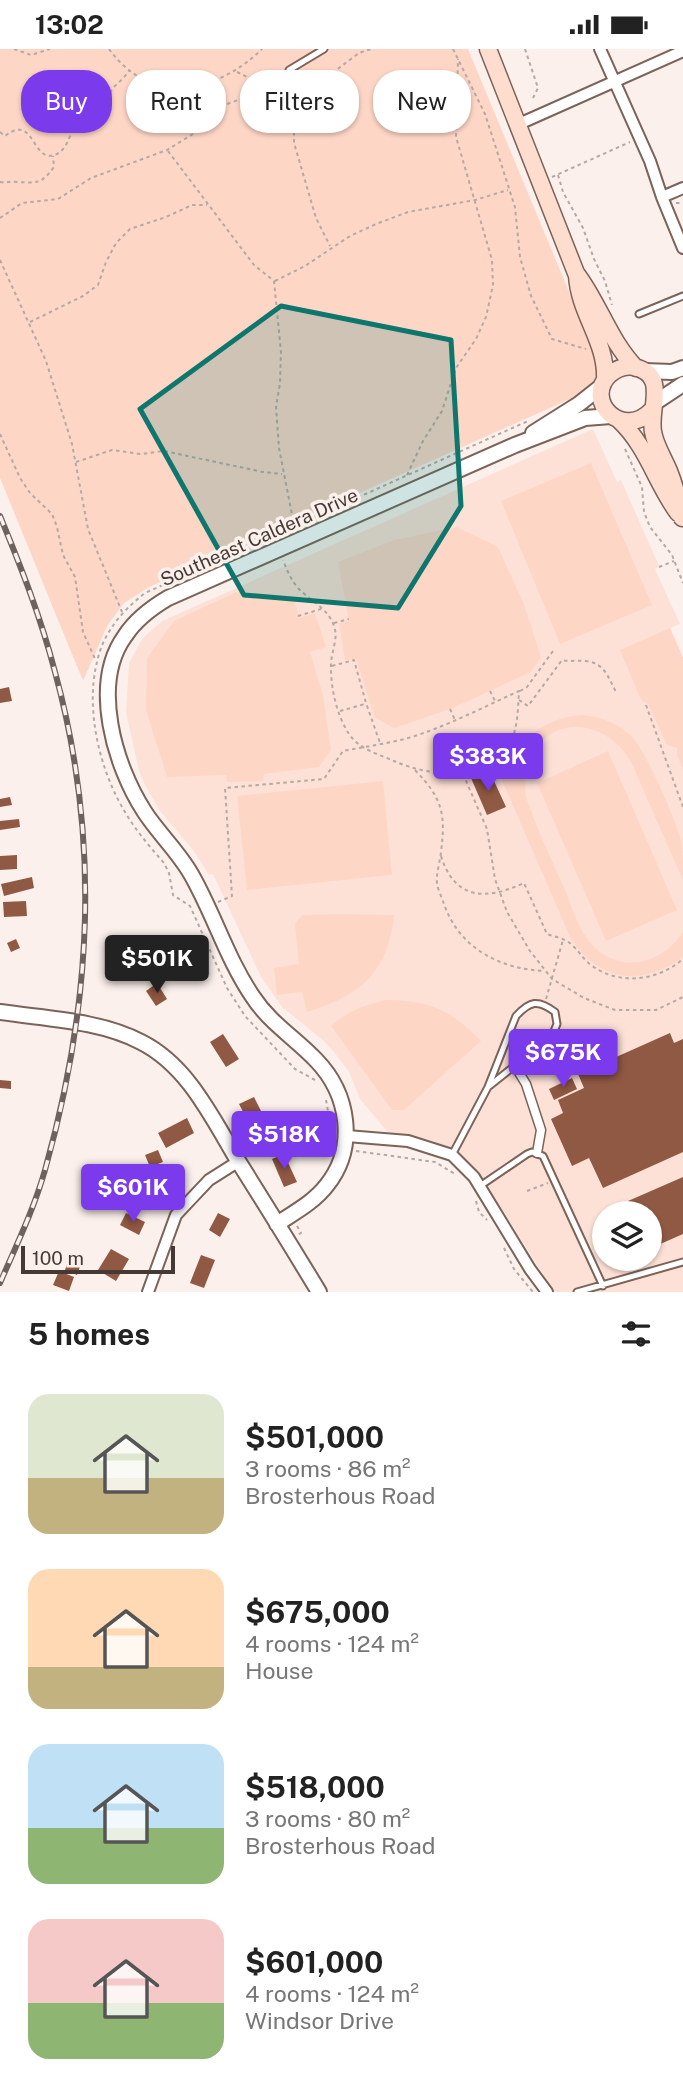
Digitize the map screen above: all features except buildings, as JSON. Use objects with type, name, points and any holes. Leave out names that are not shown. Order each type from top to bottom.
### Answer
[{"type":"main road","points":[[488,49],[542,182],[576,273],[578,292],[604,353],[602,401],[637,439],[667,498],[682,519]]},
{"type":"main road","points":[[576,273],[588,289],[618,347],[655,384],[652,433],[673,482],[682,519]]},
{"type":"main road","points":[[604,382],[619,369],[640,369]]},
{"type":"main road","points":[[615,418],[637,421],[654,406]]},
{"type":"street","points":[[600,49],[640,138],[683,248]]},
{"type":"street","points":[[519,124],[683,51]]},
{"type":"street","points":[[662,197],[683,188]]},
{"type":"street","points":[[640,369],[672,372],[683,367]]},
{"type":"street","name":"Southeast Caldera Drive","points":[[515,445],[579,404],[604,382]]},
{"type":"street","points":[[654,406],[683,384]]},
{"type":"street","name":"Southeast Caldera Drive","points":[[346,1142],[343,1106],[330,1077],[317,1061],[274,1025],[244,985],[189,871],[134,795],[111,730],[109,689],[112,666],[124,637],[150,609],[168,598],[515,445],[585,418],[615,418]]},
{"type":"street","points":[[0,1012],[105,1028],[149,1046],[168,1060],[190,1084],[319,1292]]},
{"type":"street","points":[[515,1066],[526,1084],[541,1130],[537,1153]]},
{"type":"street","points":[[277,1224],[305,1207],[327,1185],[337,1170],[346,1142],[408,1141],[452,1155],[465,1166],[547,1292]]},
{"type":"street","points":[[148,1292],[176,1215],[209,1180],[239,1161]]},
{"type":"lane","points":[[289,70],[324,49]]},
{"type":"lane","points":[[639,314],[683,296]]},
{"type":"lane","points":[[452,1155],[488,1087],[516,1016],[523,1008],[534,1003],[545,1004],[555,1012],[557,1024],[552,1035],[488,1087]]},
{"type":"lane","points":[[478,1189],[527,1154],[537,1153],[546,1161],[555,1179],[603,1286]]},
{"type":"lane","points":[[578,1292],[683,1262]]},
{"type":"path","points":[[14,49],[31,55],[50,49]]},
{"type":"path","points":[[109,49],[129,70]]},
{"type":"path","points":[[226,75],[236,71],[262,49]]},
{"type":"path","points":[[335,70],[359,53],[371,49]]},
{"type":"path","points":[[453,49],[485,114],[510,189],[515,207],[520,257],[531,296],[543,324],[552,339],[588,350]]},
{"type":"path","points":[[525,49],[538,88],[533,97]]},
{"type":"path","points":[[406,476],[442,411],[456,368],[476,339],[486,317],[493,285],[492,260],[456,137],[457,58]]},
{"type":"path","points":[[236,71],[240,73]]},
{"type":"path","points":[[53,155],[65,148],[75,127],[100,106],[126,76]]},
{"type":"path","points":[[0,218],[22,203],[58,199],[91,177],[167,151],[194,134],[227,104],[240,99]]},
{"type":"path","points":[[0,142],[13,130],[21,129],[29,134],[36,148],[53,155]]},
{"type":"path","points":[[0,132],[5,136]]},
{"type":"path","points":[[294,133],[294,143],[316,218],[330,247]]},
{"type":"path","points":[[542,182],[640,138]]},
{"type":"path","points":[[167,151],[254,265],[274,281],[281,352],[276,407],[283,474],[295,526]]},
{"type":"path","points":[[0,182],[36,183],[45,178],[54,167],[53,155]]},
{"type":"path","points":[[558,175],[563,193],[583,228],[605,281],[613,309]]},
{"type":"path","points":[[274,281],[305,266],[350,236],[408,212],[475,200],[510,189]]},
{"type":"path","points":[[29,323],[83,296],[98,285],[116,243],[130,229],[192,205],[209,205]]},
{"type":"path","points":[[0,260],[57,393],[75,462],[88,529],[122,613]]},
{"type":"path","points":[[0,269],[5,272]]},
{"type":"path","points":[[320,1085],[295,1069],[244,1016],[227,988],[190,906],[173,895],[164,863],[135,828],[120,804],[105,765],[96,727],[94,695],[97,662],[107,636],[122,613],[145,593],[530,420]]},
{"type":"path","points":[[0,433],[20,478],[30,493],[52,515],[63,555],[75,577],[83,632],[97,662]]},
{"type":"path","points":[[624,446],[642,487],[650,527],[674,561],[683,583]]},
{"type":"path","points":[[75,462],[112,450],[141,454],[164,451],[263,473],[283,474]]},
{"type":"path","points":[[281,557],[297,587],[323,608],[333,623],[336,636],[330,667],[339,711],[347,731],[363,747],[415,769],[463,773],[491,763],[507,748],[516,724],[519,691]]},
{"type":"path","points":[[659,568],[674,561]]},
{"type":"path","points":[[298,615],[323,608]]},
{"type":"path","points":[[333,623],[349,619]]},
{"type":"path","points":[[207,907],[232,896],[225,787],[324,779],[343,751],[417,735],[455,721],[527,687],[553,651]]},
{"type":"path","points":[[330,667],[354,660],[381,744]]},
{"type":"path","points":[[519,700],[528,706],[562,660],[599,665],[617,694]]},
{"type":"path","points":[[490,691],[495,702]]},
{"type":"path","points":[[339,711],[366,703]]},
{"type":"path","points":[[646,705],[683,807]]},
{"type":"path","points":[[450,709],[455,721]]},
{"type":"path","points":[[415,769],[430,785],[441,805],[444,821],[437,885],[447,914],[460,933],[483,955],[497,963],[526,970],[545,971]]},
{"type":"path","points":[[463,773],[487,829],[500,894],[516,930],[552,979],[584,999],[615,1010],[656,1010],[683,997]]},
{"type":"path","points":[[441,856],[450,877],[460,886],[478,893],[500,894],[524,883],[547,934],[573,945],[589,964],[602,972],[618,978],[636,979],[656,975],[674,967],[683,959]]},
{"type":"path","points":[[545,1004],[564,939]]},
{"type":"path","points":[[324,1093],[331,1127],[331,1146],[327,1159]]},
{"type":"path","points":[[346,1142],[435,1162],[456,1174]]},
{"type":"path","points":[[527,1191],[555,1179]]},
{"type":"path","points":[[478,1189],[479,1212],[491,1223]]},
{"type":"path","points":[[288,1241],[301,1233],[290,1216]]},
{"type":"path","points":[[502,1243],[514,1269],[533,1292]]},
{"type":"highlighted area","points":[[281,306],[451,340],[461,506],[398,608],[244,595],[140,409]]},
{"type":"shaded area","points":[[0,49],[468,49],[597,359],[599,386],[149,587],[124,603],[107,626],[83,681],[0,478]]},
{"type":"shaded area","points":[[593,429],[617,482],[621,480],[659,566],[655,569],[680,624],[670,628],[683,658],[683,1292],[554,1292],[490,1190],[470,1164],[452,1151],[429,1140],[391,1136],[360,1099],[349,1072],[334,1052],[282,1007],[261,977],[213,874],[209,875],[193,850],[160,811],[139,771],[126,712],[129,663],[142,639],[162,621]]},
{"type":"shaded area","points":[[591,463],[652,605],[560,644],[501,501]]},
{"type":"shaded area","points":[[457,527],[498,547],[524,604],[541,657],[531,672],[453,708],[394,728],[375,718],[356,659],[345,660],[339,623],[349,621],[338,562],[394,540]]},
{"type":"shaded area","points":[[236,592],[293,598],[300,618],[315,613],[326,647],[310,652],[323,695],[331,750],[319,767],[264,774],[263,781],[227,782],[226,775],[167,777],[146,710],[147,658],[174,621]]},
{"type":"shaded area","points":[[670,628],[683,658],[683,769],[677,748],[667,745],[648,704],[641,700],[620,650]]},
{"type":"shaded area","points":[[583,715],[615,724],[637,744],[667,803],[682,843],[683,880],[631,762],[610,738],[580,727],[569,727],[549,735],[536,747],[528,763],[526,797],[578,924],[600,952],[625,962],[651,959],[674,944],[683,932],[683,957],[652,973],[636,976],[607,971],[581,952],[570,937],[498,771],[510,765],[513,769],[522,746],[538,730],[559,719]]},
{"type":"shaded area","points":[[608,751],[677,910],[606,941],[537,783]]},
{"type":"shaded area","points":[[383,781],[392,875],[247,890],[237,796]]},
{"type":"shaded area","points":[[302,915],[394,915],[391,935],[378,967],[356,990],[326,1006],[307,1012],[302,992],[277,995],[274,968],[299,964],[295,924]]},
{"type":"shaded area","points":[[386,1000],[415,1002],[438,1009],[460,1022],[481,1041],[404,1110],[392,1110],[331,1026],[357,1009]]},
{"type":"railway","points":[[0,516],[43,632],[70,735],[79,797],[85,921],[81,983],[61,1108],[41,1185],[0,1283]]}]
